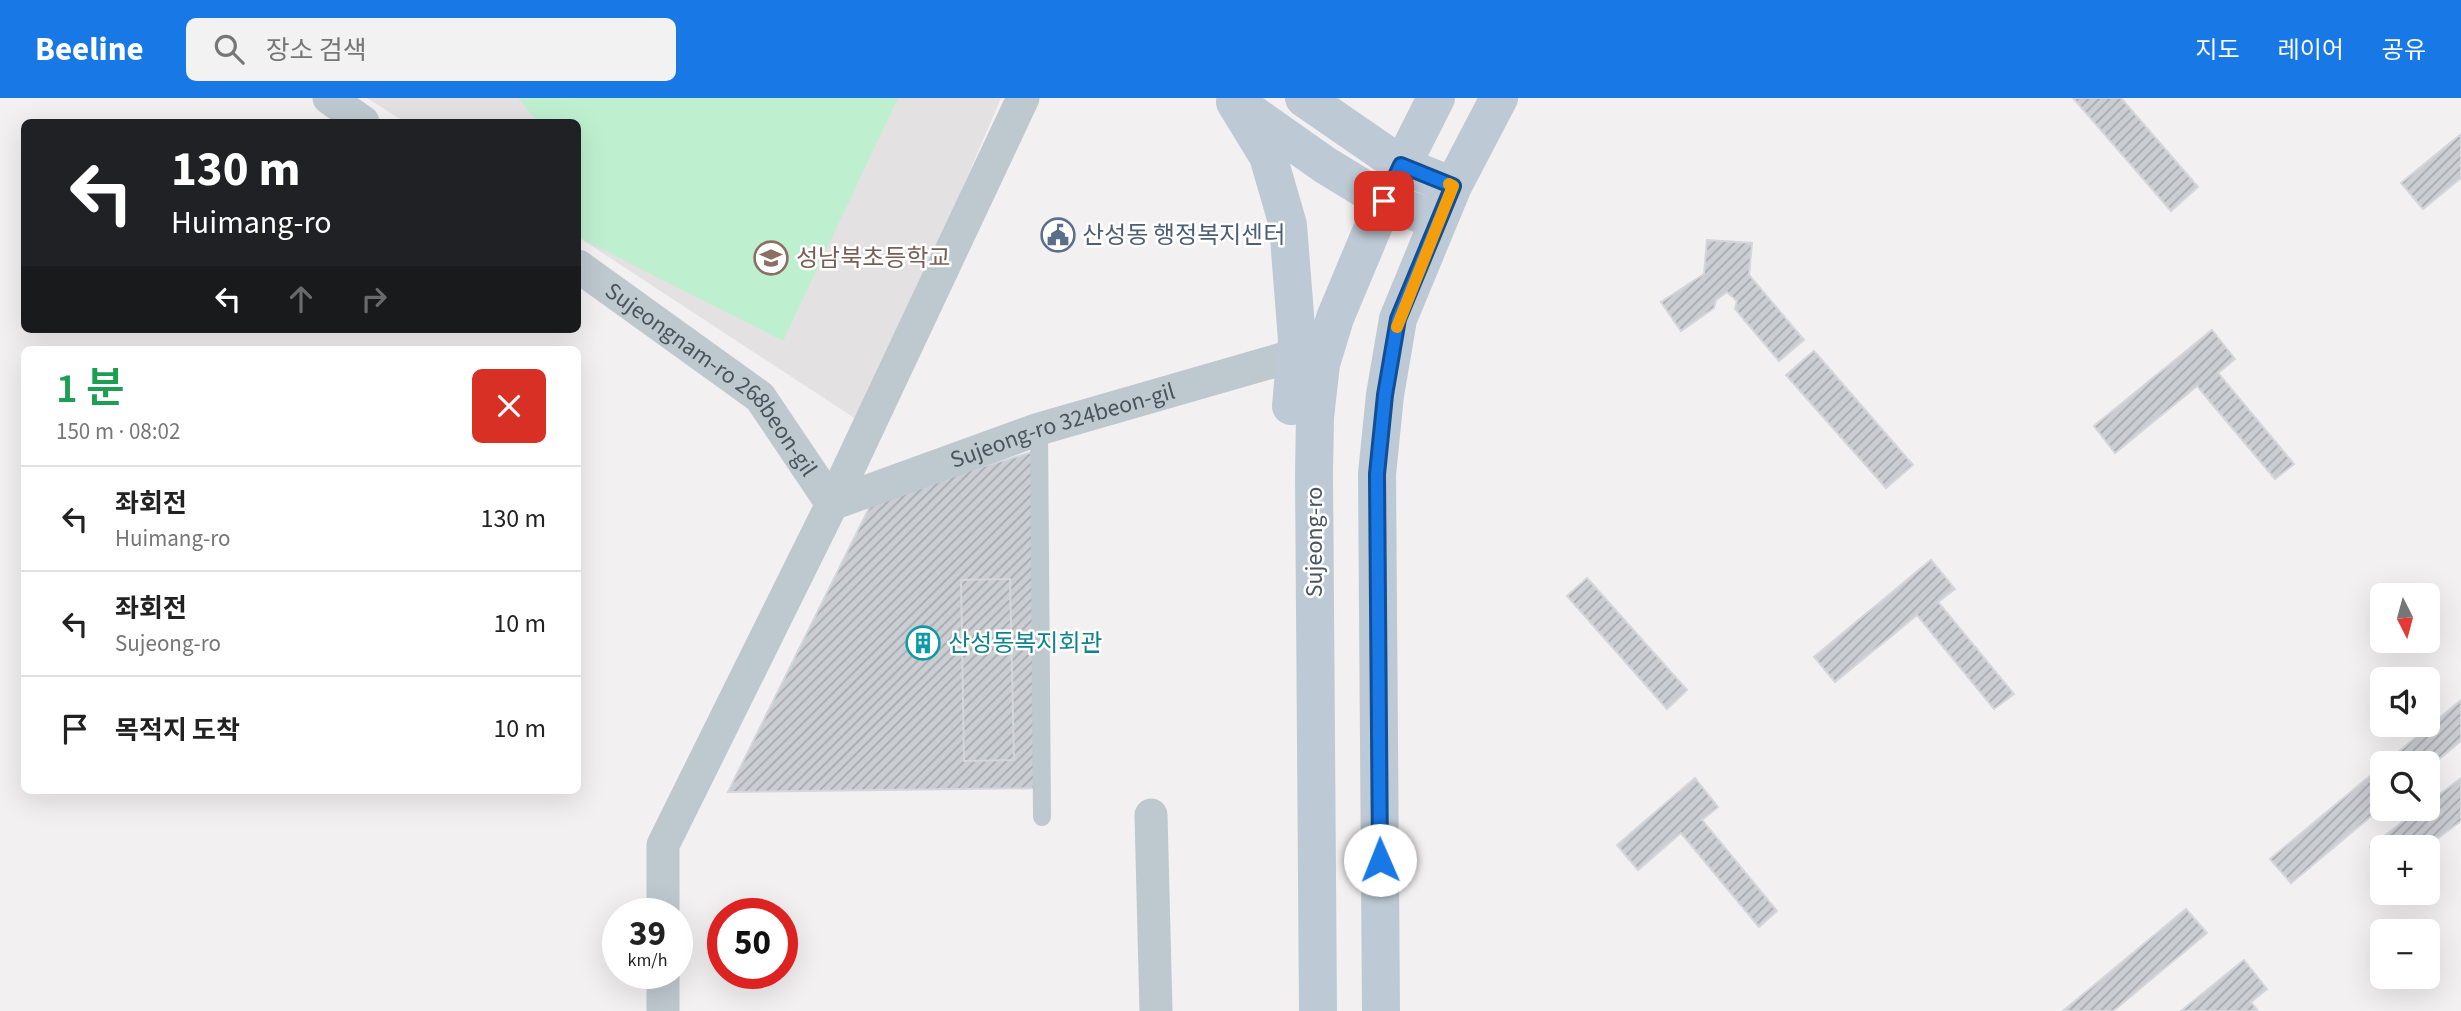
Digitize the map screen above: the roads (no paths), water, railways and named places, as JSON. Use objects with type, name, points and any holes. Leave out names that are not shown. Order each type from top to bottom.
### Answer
[{"type":"main road","points":[[1304,98],[1401,165],[1446,203]]},
{"type":"main road","name":"Sujeong-ro","points":[[1318,1011],[1314,512],[1315,417],[1321,364],[1335,318],[1384,201],[1436,98]]},
{"type":"main road","points":[[1381,1011],[1377,474],[1385,395],[1398,319],[1446,203],[1499,98]]},
{"type":"main road","points":[[1232,100],[1384,201],[1446,203]]},
{"type":"main road","points":[[1232,100],[1268,156],[1288,225],[1297,340],[1289,430],[1314,512]]},
{"type":"street","points":[[329,98],[359,119]]},
{"type":"street","points":[[663,898],[663,845],[832,504],[1023,98]]},
{"type":"street","name":"Sujeongnam-ro 268beon-gil","points":[[581,268],[760,397],[832,504]]},
{"type":"street","name":"Sujeong-ro 324beon-gil","points":[[832,504],[1038,429],[1296,355]]},
{"type":"street","points":[[1151,815],[1156,1011]]},
{"type":"street","points":[[663,989],[663,1011]]},
{"type":"lane","points":[[1038,429],[1042,817]]},
{"type":"place","name":"산성동 행정복지센터","points":[[1058,235]]},
{"type":"place","name":"성남북초등학교","points":[[771,258]]},
{"type":"place","name":"산성동복지회관","points":[[923,643]]}]
